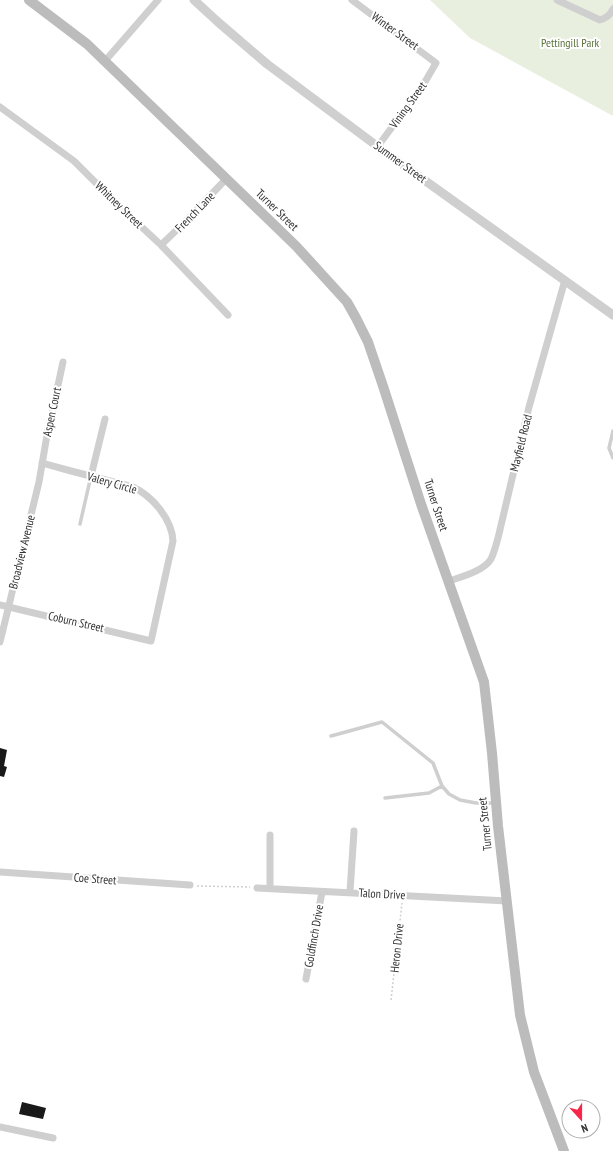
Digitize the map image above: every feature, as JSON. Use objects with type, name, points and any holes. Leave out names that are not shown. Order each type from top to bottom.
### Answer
[{"type":"main road","name":"Turner Street","points":[[28,0],[83,40],[227,178],[296,246],[338,291],[347,302],[356,318],[374,358],[448,581],[484,682],[492,753],[495,803],[520,1015],[534,1072],[564,1151]]},
{"type":"street","points":[[105,61],[158,0]]},
{"type":"street","name":"Summer Street","points":[[194,0],[228,32],[266,64],[613,315]]},
{"type":"street","name":"Winter Street","points":[[352,0],[436,63]]},
{"type":"street","points":[[557,0],[600,20],[606,19],[611,14],[613,9]]},
{"type":"street","name":"Vining Street","points":[[378,146],[422,87],[436,63]]},
{"type":"street","name":"Whitney Street","points":[[0,107],[74,161],[161,245],[228,315]]},
{"type":"street","name":"French Lane","points":[[161,245],[227,178]]},
{"type":"street","name":"Mayfield Road","points":[[448,581],[482,568],[491,559],[498,538],[529,407],[565,280]]},
{"type":"street","name":"Aspen Court","points":[[42,463],[63,362]]},
{"type":"street","points":[[91,476],[105,419]]},
{"type":"street","name":"Valery Circle","points":[[42,463],[133,487],[142,491],[153,500],[162,513],[172,532],[172,541],[167,571],[151,641]]},
{"type":"street","name":"Broadview Avenue","points":[[0,642],[39,482],[42,463]]},
{"type":"street","name":"Coburn Street","points":[[0,605],[151,641]]},
{"type":"street","points":[[350,892],[354,831]]},
{"type":"street","points":[[270,835],[270,888]]},
{"type":"street","name":"Coe Street","points":[[0,872],[190,885]]},
{"type":"street","name":"Talon Drive","points":[[257,888],[507,901]]},
{"type":"street","name":"Goldfinch Drive","points":[[306,979],[322,892]]},
{"type":"street","points":[[0,1127],[53,1138]]},
{"type":"lane","points":[[613,431],[609,448],[613,458]]},
{"type":"lane","points":[[80,524],[91,476]]},
{"type":"lane","points":[[331,736],[382,722],[433,763],[442,786],[449,794],[460,800],[476,803],[495,803]]},
{"type":"lane","points":[[385,798],[429,793],[442,786]]},
{"type":"path","points":[[190,885],[257,888]]},
{"type":"path","name":"Heron Drive","points":[[391,1000],[402,895]]},
{"type":"green space","name":"Pettingill Park","points":[[430,0],[613,0],[613,116],[470,38]]},
{"type":"building","points":[[0,748],[7,750],[4,766],[7,767],[4,777],[0,776]]},
{"type":"building","points":[[22,1102],[46,1108],[43,1119],[19,1114]]}]
